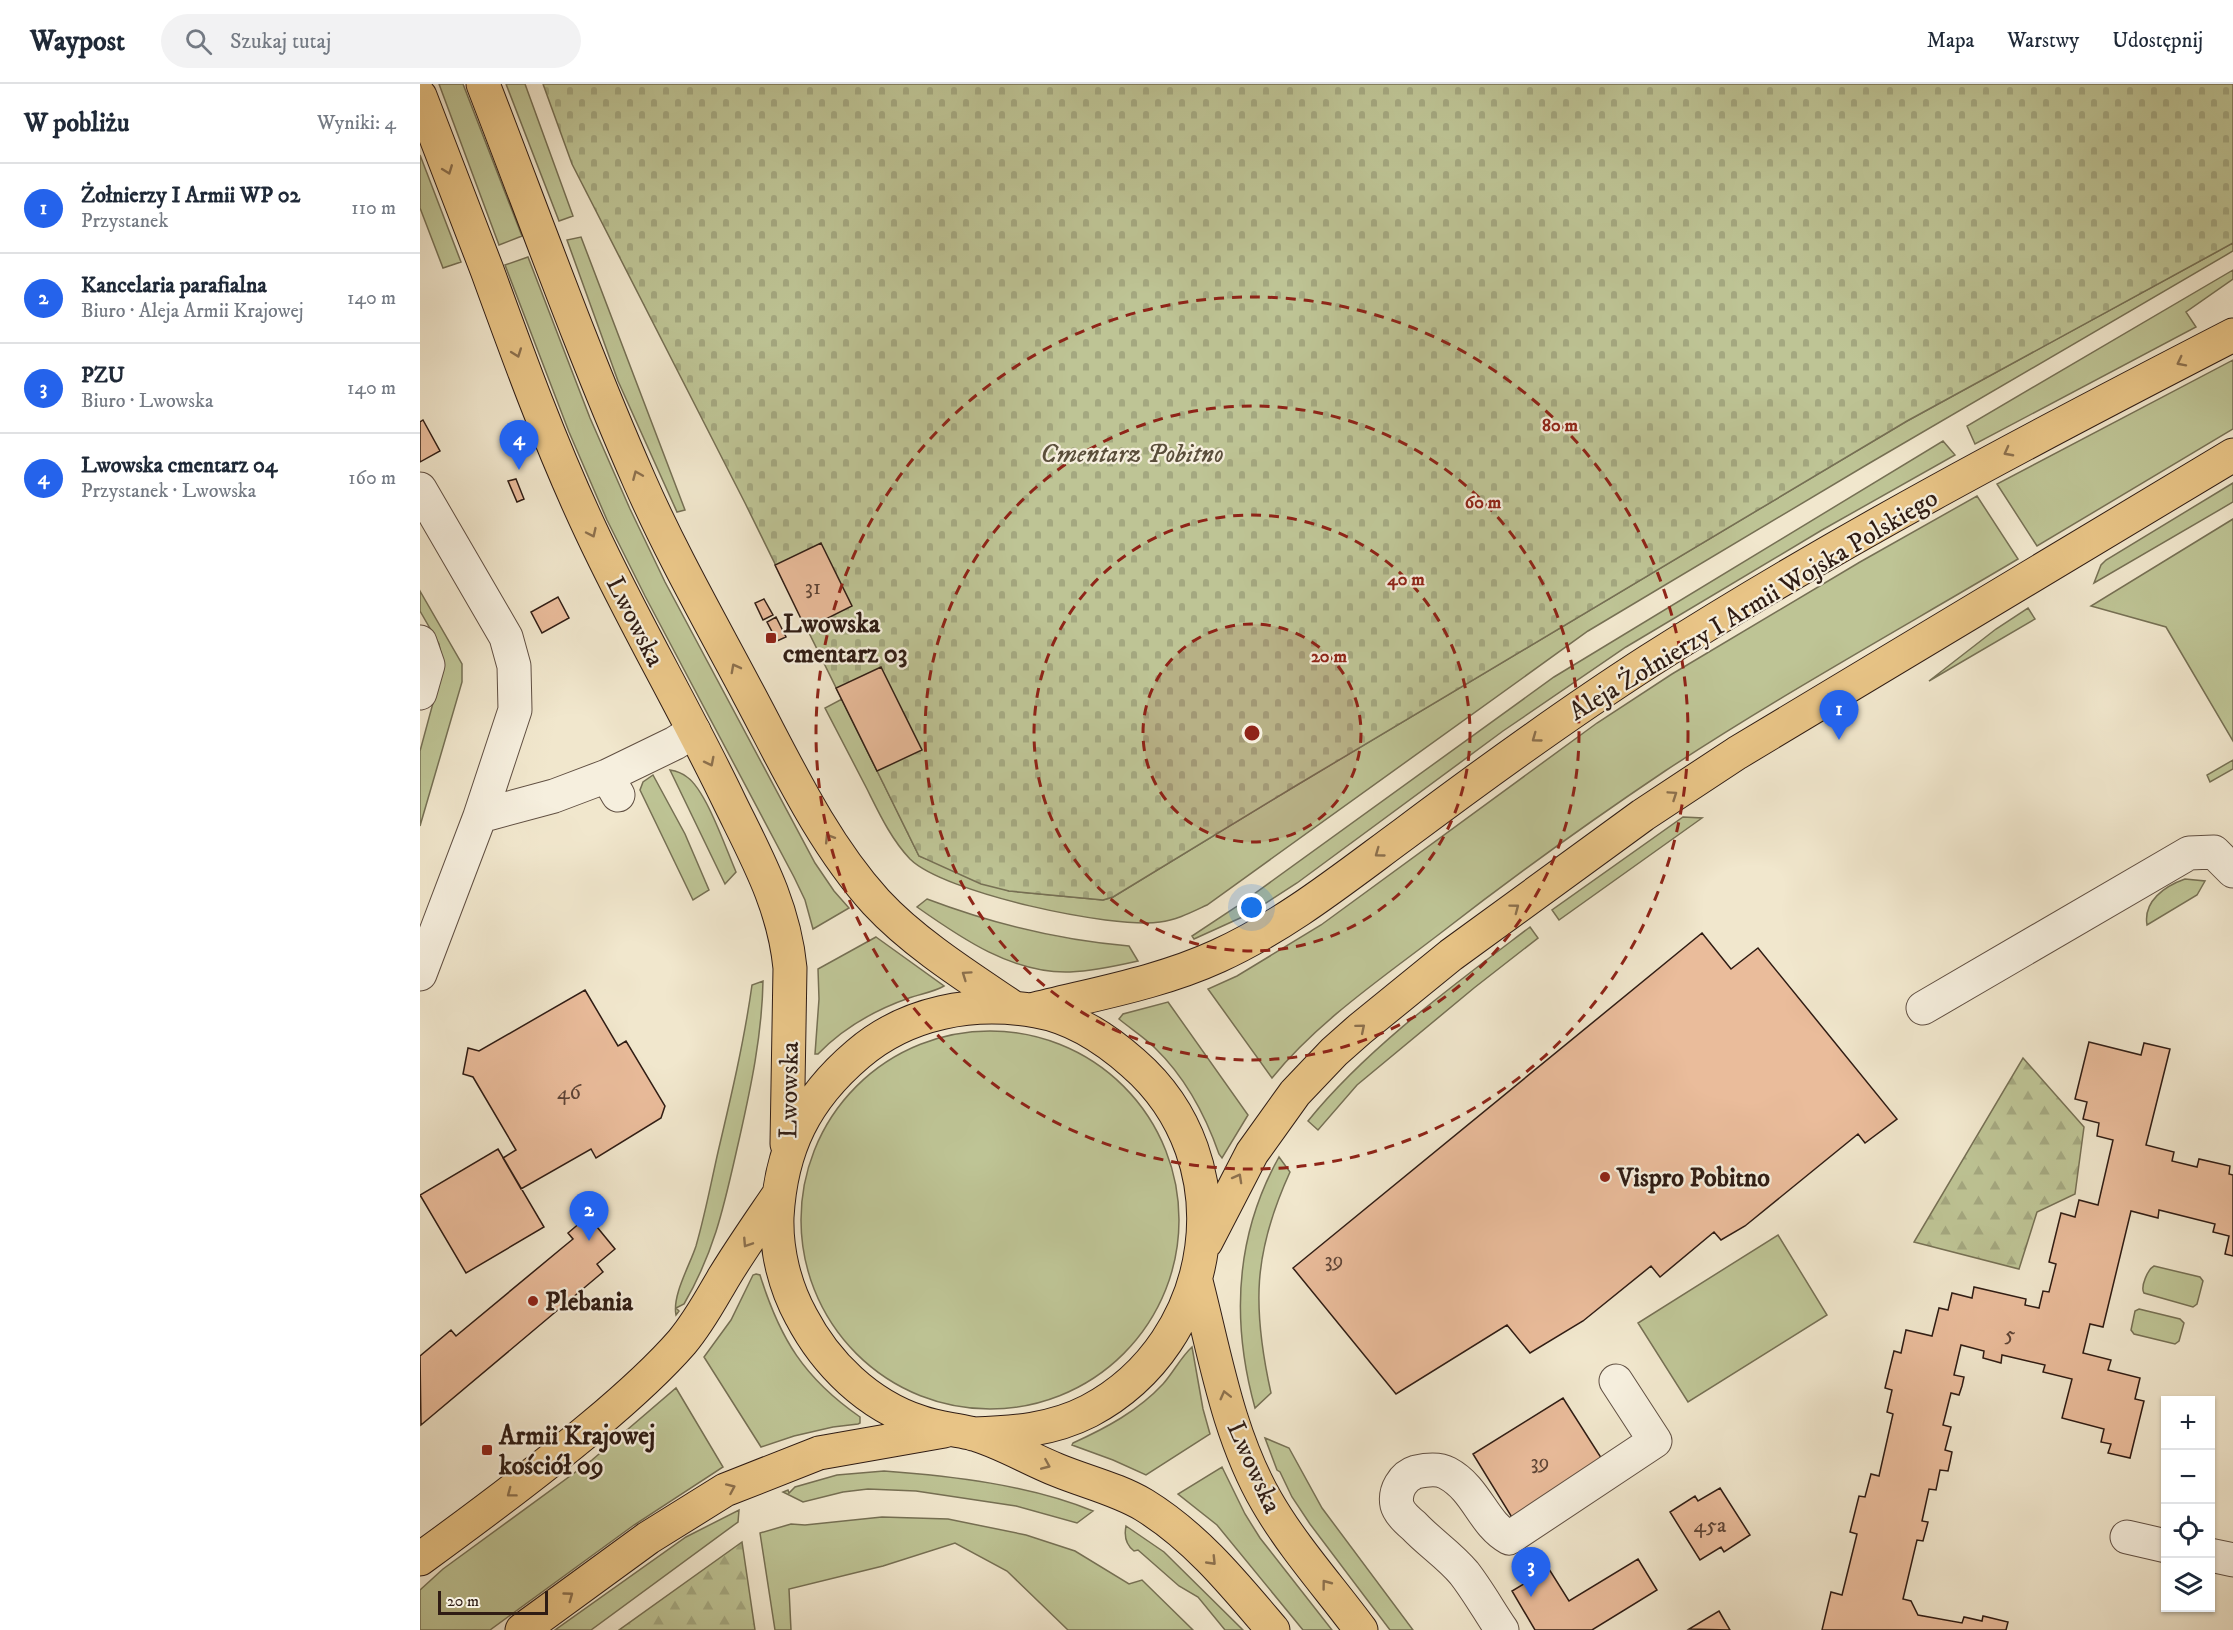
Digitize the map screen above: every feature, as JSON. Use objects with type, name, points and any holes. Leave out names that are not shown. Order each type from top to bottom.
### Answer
[{"type":"main road","points":[[483,84],[602,390],[640,481],[678,560],[808,804],[852,873],[877,903],[963,974],[1021,1009]]},
{"type":"main road","name":"Lwowska","points":[[420,96],[561,465],[620,591],[694,731],[768,881],[784,930],[790,978],[787,1155]]},
{"type":"main road","name":"Aleja Żołnierzy I Armii Wojska Polskiego","points":[[1021,1009],[1137,984],[1183,971],[1255,937],[1310,904],[1586,702],[1661,654],[1857,537],[1974,471],[2233,335]]},
{"type":"main road","points":[[1203,1249],[1252,1153],[1295,1093],[1334,1052],[1360,1029],[1451,956],[1643,815],[1737,753],[2233,455]]},
{"type":"main road","points":[[522,1630],[648,1538],[725,1490],[819,1453],[960,1432],[1018,1433],[1058,1424],[1090,1410],[1130,1383],[1159,1353],[1183,1314],[1196,1281],[1203,1249],[1204,1209],[1199,1176],[1188,1139],[1172,1107],[1148,1076],[1112,1044],[1074,1024],[1041,1012],[982,1007],[950,1010],[907,1023],[873,1041],[834,1075],[806,1112],[787,1155],[779,1194],[777,1228],[782,1268],[793,1302],[813,1340],[842,1374],[882,1405],[916,1421],[960,1432],[1130,1497],[1194,1542],[1273,1630]]},
{"type":"main road","points":[[420,1559],[510,1494],[627,1398],[651,1374],[682,1342],[707,1308],[725,1276],[779,1194]]},
{"type":"main road","name":"Lwowska","points":[[1196,1281],[1235,1430],[1261,1491],[1278,1520],[1362,1630]]},
{"type":"street","points":[[420,489],[506,637],[514,666],[515,710],[480,816],[420,975]]},
{"type":"street","points":[[420,642],[428,665],[420,693]]},
{"type":"street","points":[[480,816],[554,796],[613,786],[694,731]]},
{"type":"street","points":[[1923,1008],[2189,853],[2214,852],[2233,871]]},
{"type":"street","points":[[1502,1630],[1464,1572],[1406,1518],[1397,1505],[1398,1492],[1403,1479],[1413,1473],[1429,1470],[1444,1471],[1461,1481],[1499,1532],[1509,1538],[1655,1441],[1616,1381]]},
{"type":"street","points":[[2127,1537],[2161,1545]]},
{"type":"street","points":[[2215,1556],[2233,1560]]},
{"type":"green space","points":[[439,84],[463,84],[522,236],[499,245]]},
{"type":"green space","points":[[506,84],[525,84],[573,216],[559,221]]},
{"type":"green space","name":"Cmentarz Pobitno","points":[[543,84],[2233,84],[2233,243],[1907,421],[1113,897],[1103,900],[1009,891],[981,884],[919,856],[745,503],[572,164]]},
{"type":"green space","points":[[420,155],[461,262],[443,268],[420,208]]},
{"type":"green space","points":[[581,237],[685,510],[677,512],[618,381],[567,240]]},
{"type":"green space","points":[[2233,243],[2233,251],[1588,631],[1207,905],[1178,918],[1137,923],[1069,914],[991,896],[929,872],[910,859],[891,834],[825,708],[842,699],[919,856],[1009,891],[1103,900],[1113,897],[1907,421]]},
{"type":"green space","points":[[528,257],[590,418],[665,582],[815,863],[849,908],[813,929],[805,900],[794,877],[645,596],[607,520],[569,432],[505,265]]},
{"type":"green space","points":[[2233,270],[2233,279],[2186,312],[2196,327],[1975,444],[1967,426]]},
{"type":"green space","points":[[2233,360],[2233,429],[2037,546],[1997,484]]},
{"type":"green space","points":[[1943,441],[1955,455],[1822,530],[1626,647],[1503,731],[1297,883],[1249,914],[1194,939],[1192,936],[1236,907],[1554,677]]},
{"type":"green space","points":[[2233,483],[2233,502],[2094,583],[2101,565],[2106,560]]},
{"type":"green space","points":[[1977,496],[2018,559],[1752,716],[1608,810],[1497,890],[1353,1000],[1310,1037],[1272,1078],[1208,989],[1237,976],[1321,925],[1597,723],[1672,674],[1860,562]]},
{"type":"green space","points":[[2233,519],[2233,741],[2166,627],[2091,606]]},
{"type":"green space","points":[[420,591],[462,664],[462,682],[420,826],[420,751],[443,666],[439,644],[420,611]]},
{"type":"green space","points":[[2028,608],[2035,619],[1929,681],[1996,629]]},
{"type":"green space","points":[[2233,760],[2233,769],[2210,782],[2207,775]]},
{"type":"green space","points":[[670,770],[687,777],[708,807],[736,872],[725,884]]},
{"type":"green space","points":[[653,775],[685,834],[709,890],[693,900],[640,790],[643,782]]},
{"type":"green space","points":[[1683,817],[1702,818],[1559,920],[1552,910]]},
{"type":"green space","points":[[2185,879],[2205,881],[2197,895],[2147,925],[2148,909],[2152,902],[2163,890]]},
{"type":"green space","points":[[927,899],[1026,930],[1077,940],[1129,946],[1138,961],[1070,972],[1028,967],[989,952],[951,931],[917,907]]},
{"type":"green space","points":[[1530,927],[1538,938],[1357,1085],[1318,1130],[1308,1121],[1331,1094],[1384,1043],[1442,994]]},
{"type":"green space","points":[[876,937],[944,986],[872,1014],[815,1054],[819,999],[818,969]]},
{"type":"green space","points":[[763,981],[761,1021],[755,1061],[724,1204],[704,1264],[684,1304],[676,1308],[679,1311],[676,1315],[675,1307],[679,1289],[696,1246],[705,1211],[737,1069],[752,985]]},
{"type":"green space","points":[[1168,1002],[1248,1115],[1222,1158],[1201,1111],[1185,1084],[1151,1044],[1119,1019],[1123,1014]]},
{"type":"green space","points":[[990,1031],[1027,1035],[1079,1054],[1110,1074],[1136,1100],[1147,1115],[1164,1148],[1175,1183],[1179,1220],[1175,1257],[1156,1309],[1136,1340],[1110,1366],[1095,1377],[1062,1394],[1027,1405],[990,1409],[953,1405],[901,1386],[870,1366],[844,1340],[833,1325],[816,1292],[805,1257],[801,1220],[805,1183],[824,1131],[844,1100],[870,1074],[885,1063],[918,1046],[953,1035]]},
{"type":"green space","points":[[2023,1058],[2084,1127],[2075,1194],[2037,1212],[2019,1269],[1914,1242]]},
{"type":"green space","points":[[1279,1157],[1290,1172],[1278,1201],[1263,1255],[1259,1307],[1271,1393],[1255,1408],[1242,1343],[1240,1311],[1242,1279],[1253,1217],[1264,1187]]},
{"type":"green space","points":[[1778,1235],[1827,1315],[1688,1402],[1638,1323]]},
{"type":"green space","points":[[2154,1266],[2200,1277],[2203,1281],[2197,1304],[2193,1307],[2144,1293],[2145,1278]]},
{"type":"green space","points":[[753,1275],[760,1275],[776,1319],[796,1355],[824,1387],[860,1417],[860,1423],[794,1436],[761,1447],[704,1357],[731,1320]]},
{"type":"green space","points":[[2139,1309],[2180,1319],[2184,1323],[2179,1341],[2175,1344],[2134,1334],[2131,1330],[2135,1311]]},
{"type":"green space","points":[[1192,1347],[1210,1434],[1146,1475],[1072,1445],[1121,1418],[1153,1394]]},
{"type":"green space","points":[[676,1388],[723,1467],[634,1525],[490,1630],[420,1630],[420,1590],[443,1569],[592,1460]]},
{"type":"green space","points":[[1265,1438],[1289,1448],[1322,1508],[1413,1630],[1390,1630],[1292,1497],[1277,1470]]},
{"type":"green space","points":[[1222,1467],[1245,1514],[1260,1538],[1332,1630],[1303,1630],[1217,1525],[1178,1494]]},
{"type":"green space","points":[[884,1471],[963,1479],[1017,1488],[1093,1511],[1077,1523],[1016,1506],[916,1491],[868,1489],[843,1492],[803,1502],[783,1492],[788,1490],[789,1493],[795,1487],[837,1475]]},
{"type":"green space","points":[[739,1510],[738,1522],[591,1630],[555,1630],[686,1537]]},
{"type":"green space","points":[[882,1517],[948,1519],[1026,1535],[1075,1551],[1129,1584],[1142,1580],[1193,1630],[1068,1630],[1007,1571],[955,1543],[883,1566],[789,1589],[791,1630],[775,1630],[760,1533],[791,1524],[805,1525]]},
{"type":"green space","points":[[1126,1526],[1164,1552],[1243,1630],[1225,1630],[1198,1597],[1179,1586],[1138,1550],[1131,1549],[1126,1540]]},
{"type":"green space","points":[[742,1542],[755,1630],[619,1630]]},
{"type":"building","points":[[423,420],[440,451],[420,462],[420,422]]},
{"type":"building","points":[[516,479],[524,499],[517,502],[508,481]]},
{"type":"building","points":[[821,543],[852,606],[806,629],[775,565]]},
{"type":"building","points":[[558,597],[569,618],[542,633],[531,612]]},
{"type":"building","points":[[764,599],[773,615],[763,620],[755,603]]},
{"type":"building","points":[[776,617],[786,637],[777,641],[767,622]]},
{"type":"building","points":[[881,667],[922,750],[877,771],[836,688]]},
{"type":"building","name":"Vispro Pobitno","points":[[1702,933],[1731,969],[1758,948],[1897,1119],[1865,1143],[1858,1134],[1745,1226],[1721,1240],[1714,1232],[1660,1277],[1651,1266],[1583,1321],[1530,1353],[1507,1325],[1396,1394],[1293,1268]]},
{"type":"building","points":[[585,990],[618,1046],[626,1041],[665,1106],[661,1118],[596,1158],[591,1149],[521,1189],[503,1158],[516,1150],[473,1077],[463,1074],[468,1048],[479,1051]]},
{"type":"building","points":[[2089,1042],[2141,1055],[2144,1043],[2170,1049],[2146,1145],[2174,1152],[2172,1161],[2197,1167],[2199,1159],[2230,1166],[2229,1174],[2233,1175],[2233,1256],[2225,1254],[2229,1236],[2213,1232],[2215,1224],[2159,1210],[2158,1218],[2131,1211],[2103,1327],[2090,1324],[2083,1353],[2111,1360],[2108,1370],[2140,1378],[2135,1399],[2144,1401],[2130,1458],[2108,1453],[2111,1444],[2101,1442],[2104,1429],[2062,1418],[2072,1379],[2043,1372],[2045,1365],[2002,1355],[2001,1363],[1983,1358],[1984,1351],[1961,1345],[1954,1375],[1964,1377],[1962,1386],[1959,1395],[1951,1393],[1943,1425],[1951,1427],[1945,1450],[1952,1452],[1948,1471],[1940,1470],[1936,1490],[1929,1489],[1922,1521],[1928,1522],[1923,1541],[1917,1540],[1903,1599],[1911,1601],[1918,1615],[1962,1623],[1964,1617],[1982,1621],[1983,1616],[2008,1622],[2006,1630],[1822,1630],[1831,1592],[1842,1595],[1857,1534],[1850,1532],[1859,1496],[1865,1497],[1871,1474],[1879,1476],[1893,1414],[1887,1412],[1892,1390],[1885,1388],[1894,1351],[1901,1353],[1906,1330],[1932,1336],[1939,1308],[1948,1310],[1952,1293],[1972,1298],[1974,1287],[2026,1299],[2025,1305],[2039,1308],[2043,1291],[2049,1292],[2056,1264],[2049,1262],[2061,1213],[2075,1217],[2079,1200],[2098,1205],[2113,1140],[2097,1136],[2099,1123],[2083,1119],[2087,1102],[2075,1099]]},
{"type":"building","points":[[498,1149],[544,1227],[466,1273],[420,1195]]},
{"type":"building","name":"Plebania","points":[[588,1216],[615,1249],[597,1264],[603,1272],[421,1425],[420,1356],[451,1330],[456,1336],[573,1239],[568,1233]]},
{"type":"building","points":[[1563,1398],[1607,1467],[1516,1524],[1473,1454]]},
{"type":"building","points":[[1720,1488],[1750,1535],[1724,1552],[1721,1547],[1700,1560],[1670,1512],[1695,1496],[1698,1501]]},
{"type":"building","points":[[1638,1559],[1657,1590],[1592,1630],[1535,1630],[1512,1591],[1549,1569],[1569,1601]]},
{"type":"building","points":[[1719,1611],[1730,1630],[1689,1629]]},
{"type":"place","name":"Lwowska cmentarz 04","points":[[519,470]]},
{"type":"place","name":"Lwowska cmentarz 03","points":[[771,638]]},
{"type":"place","name":"Żołnierzy I Armii WP 02","points":[[1839,740]]},
{"type":"place","name":"Vispro Pobitno","points":[[1605,1177]]},
{"type":"place","name":"Kancelaria parafialna","points":[[589,1241]]},
{"type":"place","name":"Plebania","points":[[533,1301]]},
{"type":"place","name":"Armii Krajowej kościół 09","points":[[487,1450]]},
{"type":"place","name":"PZU","points":[[1531,1597]]}]
